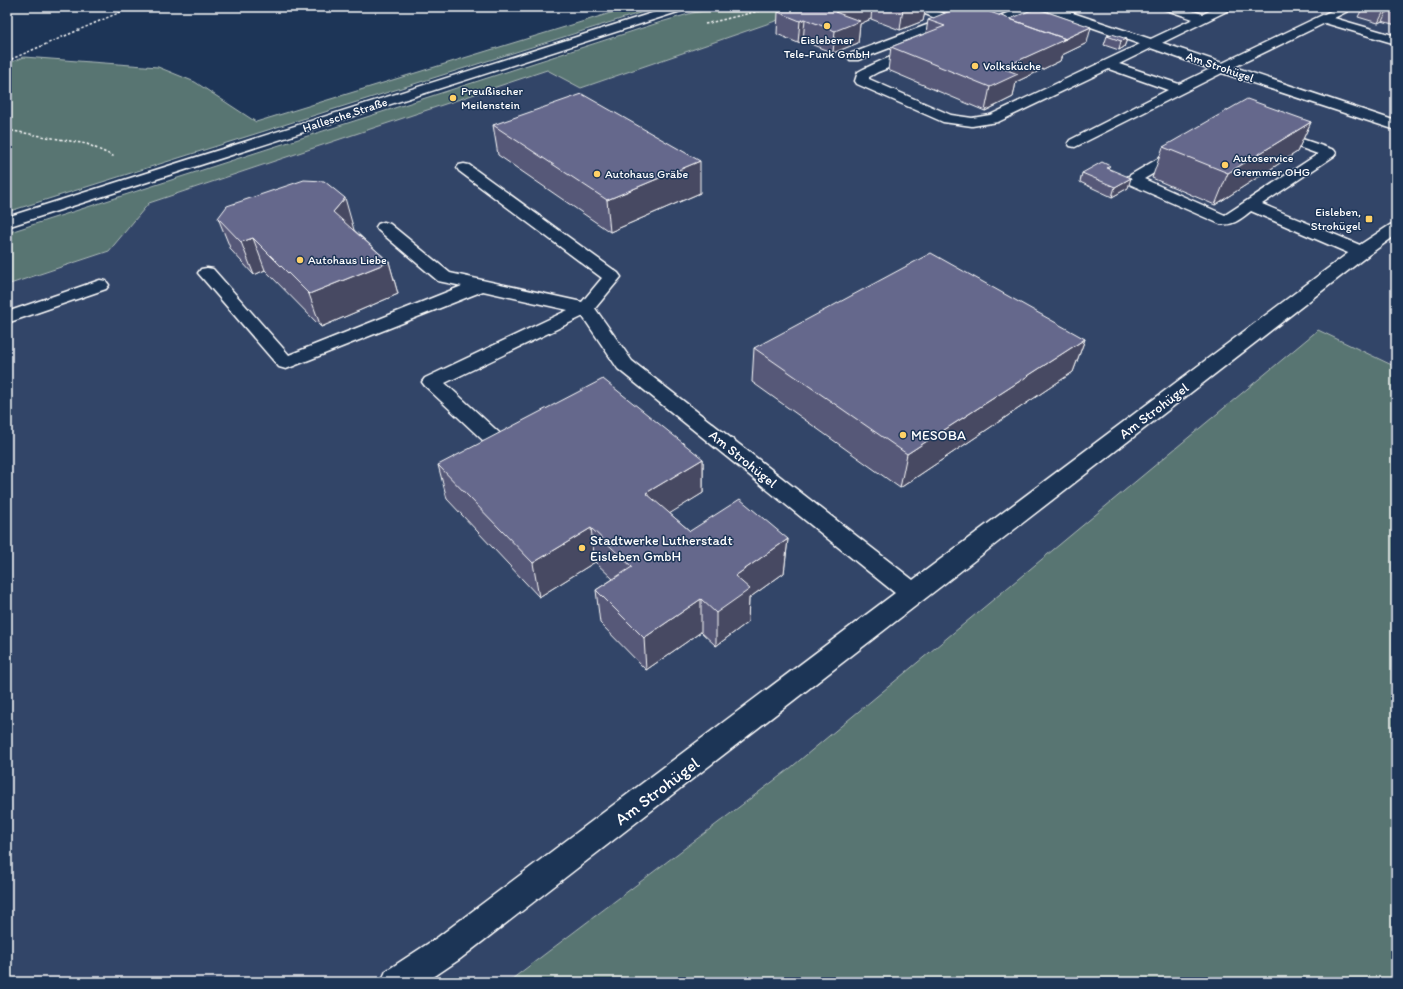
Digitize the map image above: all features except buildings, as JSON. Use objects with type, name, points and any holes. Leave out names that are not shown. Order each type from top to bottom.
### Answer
[{"type":"street","name":"Hallesche Straße","points":[[7,222],[683,7]]},
{"type":"street","points":[[854,58],[951,20],[927,11],[937,7]]},
{"type":"street","points":[[968,32],[1033,7]]},
{"type":"street","name":"Am Strohügel","points":[[1044,7],[1396,126]]},
{"type":"street","points":[[1168,7],[1203,18]]},
{"type":"street","points":[[927,48],[873,69],[863,75],[862,81],[948,120],[972,122],[993,119],[1227,7]]},
{"type":"street","points":[[1075,143],[1221,68],[1348,7]]},
{"type":"street","points":[[1324,19],[1396,40]]},
{"type":"street","points":[[1108,64],[1179,89]]},
{"type":"street","points":[[1194,144],[1132,180],[1226,221],[1329,153],[1257,127]]},
{"type":"street","points":[[464,168],[612,276],[586,308],[432,382],[512,456]]},
{"type":"street","points":[[1250,205],[1361,252]]},
{"type":"street","points":[[384,228],[444,277],[586,308]]},
{"type":"street","name":"Am Strohügel","points":[[397,982],[449,948],[914,595],[1361,252],[1396,228]]},
{"type":"street","points":[[207,273],[286,362],[481,285]]},
{"type":"street","points":[[7,318],[100,286]]},
{"type":"street","name":"Am Strohügel","points":[[586,308],[625,365],[914,595]]},
{"type":"path","points":[[7,60],[132,7]]},
{"type":"path","points":[[702,25],[756,13],[775,7]]},
{"type":"path","points":[[7,130],[87,144],[119,159],[136,181]]},
{"type":"shaded area","points":[[816,7],[1396,7],[1396,367],[788,770],[508,982],[7,982],[7,285],[109,251],[148,203],[547,69],[581,88]]},
{"type":"green space","points":[[630,7],[659,7],[7,212],[7,64],[24,57],[158,67],[195,82],[256,122]]},
{"type":"green space","points":[[729,7],[816,7],[581,88],[547,70],[149,203],[109,251],[7,285],[7,233],[661,22],[692,13]]},
{"type":"green space","points":[[1318,330],[1396,367],[1396,982],[508,982],[788,770]]},
{"type":"place","name":"Eislebener Tele-Funk GmbH","points":[[827,26]]},
{"type":"place","name":"Volksküche","points":[[975,66]]},
{"type":"place","name":"Preußischer Meilenstein","points":[[453,98]]},
{"type":"place","name":"Autoservice Gremmer OHG","points":[[1225,165]]},
{"type":"place","name":"Autohaus Gräbe","points":[[597,174]]},
{"type":"place","name":"Eisleben, Strohügel","points":[[1369,219]]},
{"type":"place","name":"Autohaus Liebe","points":[[300,260]]},
{"type":"place","name":"MESOBA","points":[[903,435]]},
{"type":"place","name":"Stadtwerke Lutherstadt Eisleben GmbH","points":[[582,548]]}]
